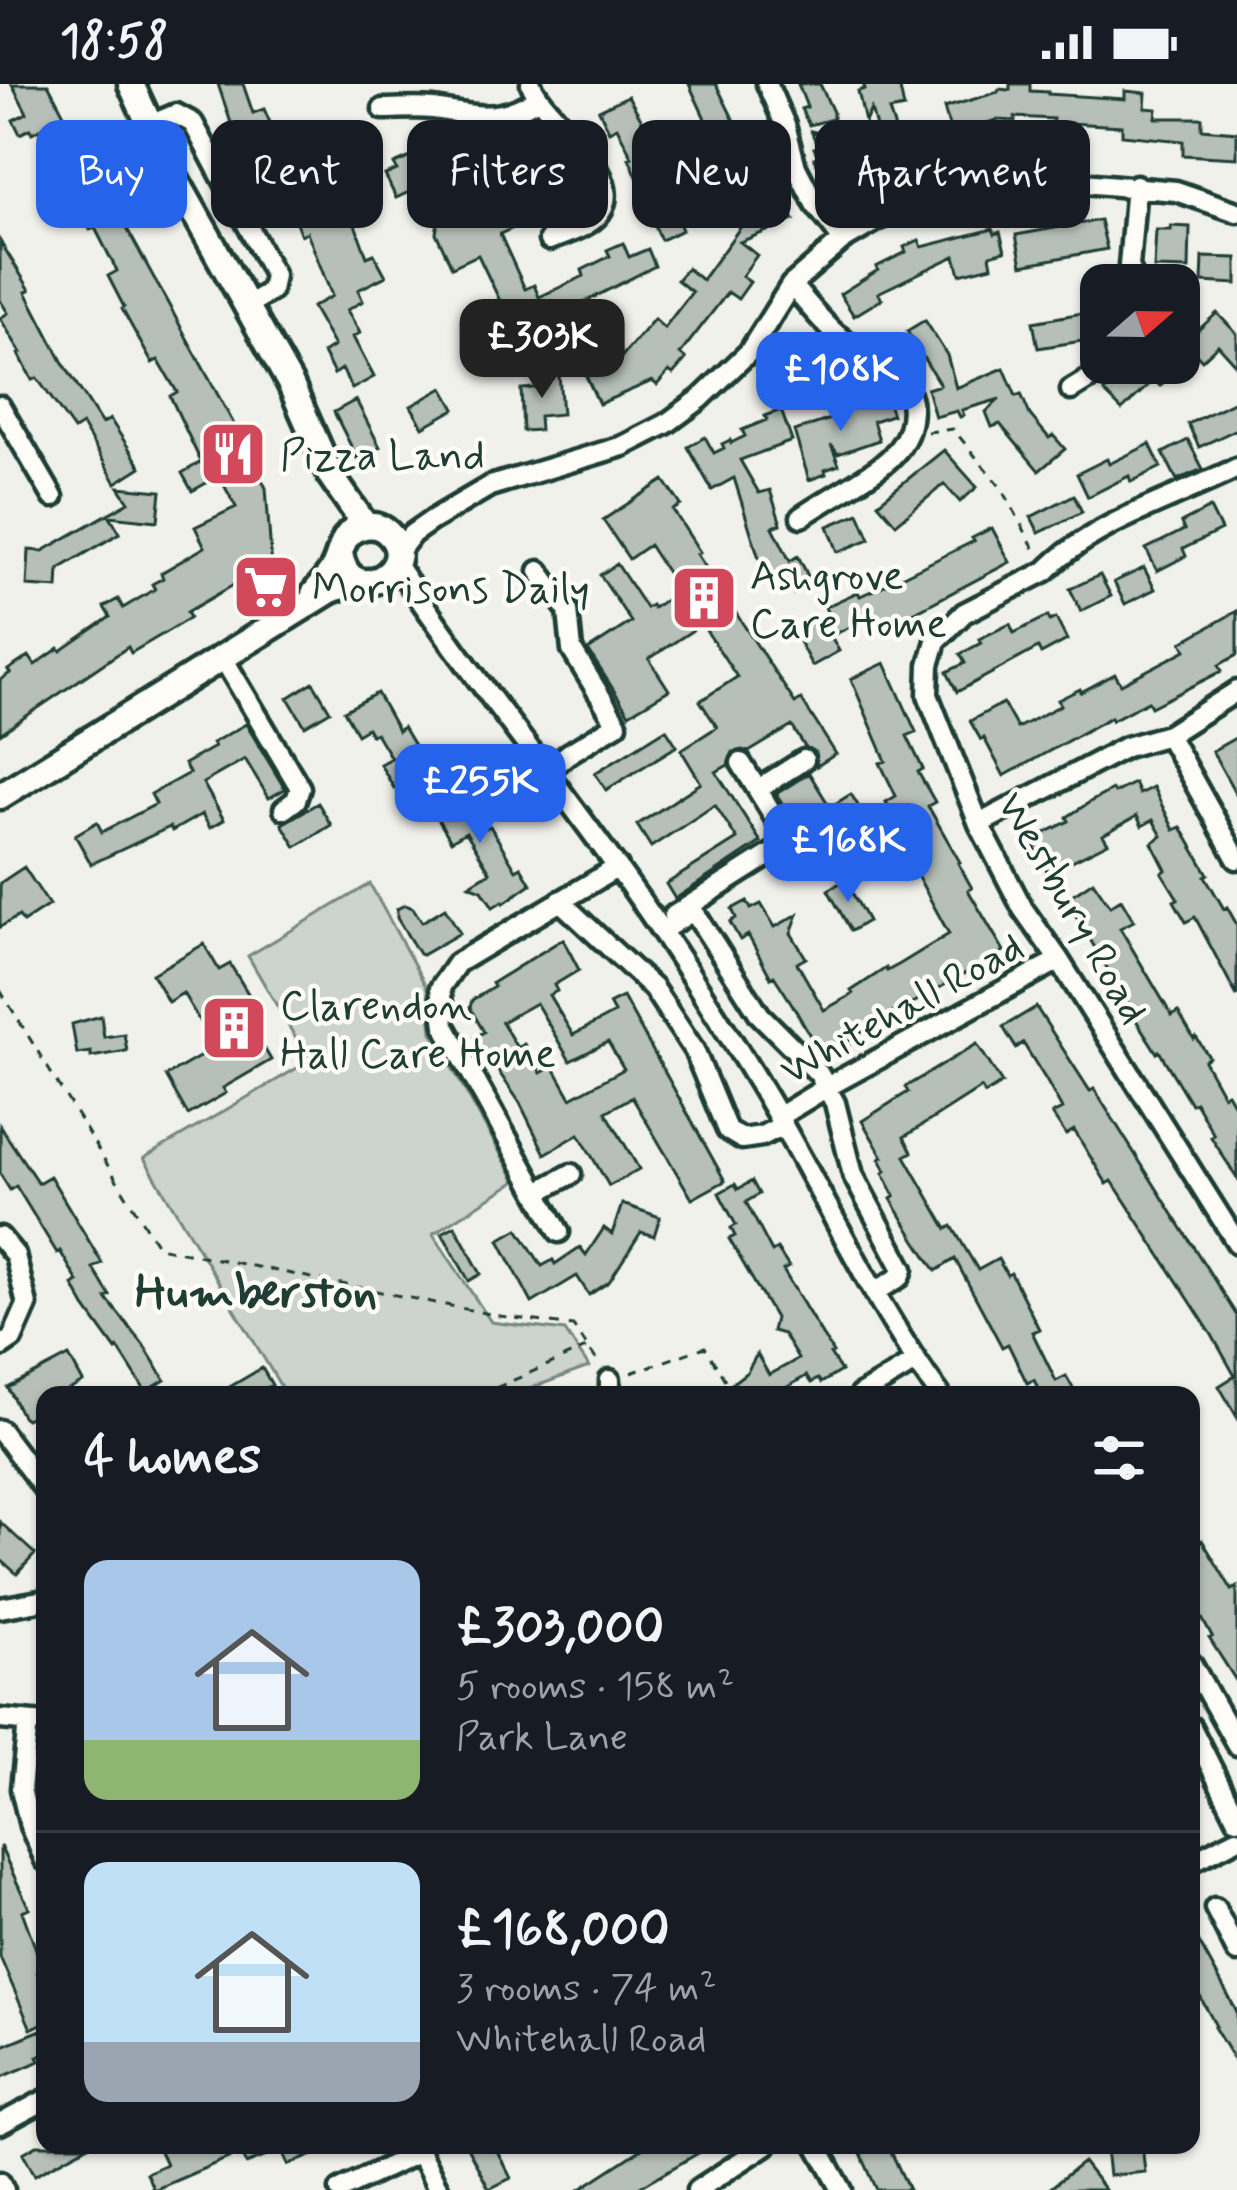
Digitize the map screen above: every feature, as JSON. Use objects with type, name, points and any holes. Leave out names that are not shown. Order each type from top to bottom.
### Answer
[{"type":"main road","points":[[131,84],[147,120]]},
{"type":"main road","points":[[0,796],[329,591],[386,576],[396,559],[392,538],[372,526],[332,476],[291,385],[187,200]]},
{"type":"main road","points":[[332,476],[344,569],[364,581]]},
{"type":"main road","points":[[301,609],[334,569],[349,533],[372,526]]},
{"type":"street","points":[[766,84],[815,205],[843,241]]},
{"type":"street","points":[[383,109],[426,108],[485,118],[515,112],[534,92],[582,146],[599,170],[607,194],[600,214],[549,241]]},
{"type":"street","points":[[161,120],[176,114],[193,123],[274,275],[271,291],[246,306]]},
{"type":"street","points":[[933,1386],[915,1362],[781,1121],[661,928],[431,618],[396,559],[412,534],[490,486],[623,446],[666,424],[749,352],[791,285],[843,241],[881,218],[933,197],[1031,184],[1175,190],[1237,212]]},
{"type":"street","points":[[1130,264],[1136,185]]},
{"type":"street","points":[[791,285],[834,332],[905,382],[911,401],[906,440],[883,464],[801,517]]},
{"type":"street","points":[[1071,390],[1081,384]]},
{"type":"street","points":[[0,406],[53,497]]},
{"type":"street","points":[[1046,571],[1102,531],[1237,467]]},
{"type":"street","points":[[372,526],[432,520]]},
{"type":"street","points":[[539,571],[568,611],[572,650],[617,724],[548,771]]},
{"type":"street","name":"Westbury Road","points":[[1046,571],[964,613],[936,641],[928,665],[928,694],[979,824],[1023,910],[1237,1243]]},
{"type":"street","points":[[364,581],[403,596],[431,618]]},
{"type":"street","points":[[223,658],[300,788],[296,800],[284,808]]},
{"type":"street","points":[[979,824],[1126,747],[1168,735],[1237,691]]},
{"type":"street","points":[[1168,735],[1237,859]]},
{"type":"street","points":[[758,789],[805,760]]},
{"type":"street","points":[[661,928],[790,842],[741,763]]},
{"type":"street","points":[[560,1232],[445,1026],[440,988],[457,963],[618,867]]},
{"type":"street","points":[[560,902],[653,988],[694,1050],[727,1130],[742,1139],[762,1136],[781,1121]]},
{"type":"street","points":[[661,928],[688,914],[696,915],[760,1015],[819,1074],[835,1103],[853,1175],[903,1269],[900,1277],[875,1292]]},
{"type":"street","name":"Whitehall Road","points":[[781,1121],[826,1088],[1059,960]]},
{"type":"street","points":[[538,1192],[571,1174]]},
{"type":"street","points":[[0,1238],[15,1255],[27,1305],[12,1339],[0,1347]]},
{"type":"street","points":[[875,1386],[915,1362]]},
{"type":"street","points":[[0,1430],[36,1478]]},
{"type":"street","points":[[0,1608],[36,1602]]},
{"type":"street","points":[[1200,1679],[1237,1745]]},
{"type":"street","points":[[0,1720],[36,1722]]},
{"type":"street","points":[[36,1726],[21,1789],[36,1840]]},
{"type":"street","points":[[1200,1744],[1236,1814]]},
{"type":"street","points":[[1200,1858],[1237,1839]]},
{"type":"street","points":[[1215,1908],[1237,1952]]},
{"type":"street","points":[[0,2124],[36,2105]]},
{"type":"street","points":[[340,2190],[406,2154]]},
{"type":"street","points":[[420,2154],[439,2190]]},
{"type":"street","points":[[697,2190],[752,2154]]},
{"type":"street","points":[[822,2154],[842,2190]]},
{"type":"path","points":[[910,426],[922,433],[953,429],[1003,490],[1046,571]]},
{"type":"path","points":[[0,990],[158,1247],[500,1316],[573,1326],[609,1386]]},
{"type":"path","points":[[500,1386],[588,1347]]},
{"type":"path","points":[[615,1386],[705,1347],[729,1386]]},
{"type":"shaded area","points":[[370,884],[428,990],[432,1032],[516,1181],[433,1234],[491,1322],[565,1331],[589,1367],[537,1386],[281,1386],[144,1158],[309,1061],[248,956]]},
{"type":"building","points":[[12,84],[48,84],[65,116],[36,120],[36,131],[20,134],[13,120],[27,113]]},
{"type":"building","points":[[218,84],[243,84],[253,113],[264,109],[269,120],[230,120]]},
{"type":"building","points":[[689,84],[716,84],[734,120],[706,120]]},
{"type":"building","points":[[798,84],[820,84],[833,119],[809,125],[801,109],[807,107]]},
{"type":"building","points":[[863,84],[899,84],[904,108],[889,111],[892,120],[874,120],[871,109],[865,120],[858,91],[865,89]]},
{"type":"building","points":[[1010,84],[1030,84],[1030,91],[1048,94],[1125,99],[1125,91],[1146,93],[1145,108],[1157,109],[1156,118],[1202,118],[1202,129],[1237,132],[1237,158],[1183,155],[1183,141],[1122,135],[1122,126],[1090,124],[1090,120],[947,120],[944,108],[999,89],[1010,90]]},
{"type":"building","points":[[628,96],[642,120],[632,120],[632,157],[617,127],[609,131],[608,120],[599,110]]},
{"type":"building","points":[[407,158],[407,193],[396,198],[385,175],[397,170],[394,164]]},
{"type":"building","points":[[1100,220],[1107,249],[1022,265],[1016,235],[1090,228],[1090,222]]},
{"type":"building","points":[[1171,226],[1190,227],[1189,264],[1154,264],[1156,230],[1171,230]]},
{"type":"building","points":[[95,228],[127,228],[266,488],[272,606],[240,609],[237,583],[131,653],[128,647],[0,734],[0,680],[8,670],[29,656],[35,665],[61,651],[110,617],[104,607],[118,599],[123,608],[155,589],[152,584],[163,578],[161,573],[205,547],[195,527],[236,507],[219,476],[192,491],[182,473],[201,462],[170,396],[177,392],[158,360],[152,363],[122,309],[108,276],[117,271]]},
{"type":"building","points":[[298,228],[356,228],[367,257],[374,254],[386,276],[358,290],[363,301],[347,310],[360,333],[353,337],[374,377],[352,389],[342,369],[334,374],[323,353],[334,346],[312,307],[332,296],[307,232],[301,235]]},
{"type":"building","points":[[437,228],[513,228],[500,234],[525,289],[534,285],[539,297],[584,276],[582,270],[610,256],[607,250],[623,243],[629,257],[648,249],[655,266],[575,307],[586,330],[559,342],[565,328],[554,303],[557,337],[533,347],[525,330],[499,342],[490,324],[502,318],[500,301],[478,255],[452,267]]},
{"type":"building","points":[[656,228],[681,228],[682,230],[661,240]]},
{"type":"building","points":[[740,228],[774,228],[740,242],[757,255],[742,276],[750,282],[738,299],[728,292],[680,354],[686,359],[673,374],[669,371],[657,385],[652,381],[599,404],[586,376],[617,362],[654,319],[664,328],[692,292],[677,280],[687,268],[702,280]]},
{"type":"building","points":[[993,229],[995,234],[1000,232],[1005,251],[990,255],[992,266],[960,274],[955,256],[878,293],[882,299],[854,316],[840,294],[919,240],[922,247]]},
{"type":"building","points":[[0,241],[30,290],[26,292],[63,363],[102,424],[110,419],[141,467],[116,483],[82,425],[74,430],[37,378],[32,380],[0,318],[8,313],[0,300]]},
{"type":"building","points":[[1203,257],[1237,258],[1237,284],[1202,282]]},
{"type":"building","points":[[1080,313],[1080,341],[1038,348],[1033,322]]},
{"type":"building","points":[[1217,313],[1237,334],[1237,366],[1218,345],[1202,360],[1200,328]]},
{"type":"building","points":[[925,320],[947,355],[956,388],[1004,368],[1030,415],[1065,449],[1039,471],[1000,424],[992,427],[986,412],[1000,399],[962,410],[960,417],[957,411],[935,417],[927,389],[940,385],[907,331]]},
{"type":"building","points":[[817,351],[828,380],[786,396],[775,367]]},
{"type":"building","points":[[551,361],[559,374],[562,414],[539,416],[540,430],[523,431],[521,389],[545,387]]},
{"type":"building","points":[[1112,384],[1150,384],[1122,410],[1104,392]]},
{"type":"building","points":[[443,388],[455,409],[423,427],[411,406]]},
{"type":"building","points":[[884,391],[892,415],[873,421],[879,440],[838,454],[831,445],[839,465],[809,480],[794,431],[846,414],[843,404]]},
{"type":"building","points":[[356,400],[380,447],[357,458],[334,412]]},
{"type":"building","points":[[1237,400],[1237,429],[1199,447],[1188,424]]},
{"type":"building","points":[[781,410],[792,441],[740,460],[759,493],[770,490],[781,524],[773,527],[790,561],[798,556],[812,584],[794,594],[788,583],[776,589],[758,555],[734,478],[712,490],[688,447],[705,437],[714,453],[724,448],[722,444],[745,436],[742,430]]},
{"type":"building","points":[[1188,440],[1203,469],[1177,480],[1163,453]]},
{"type":"building","points":[[1150,444],[1161,467],[1131,482],[1129,476],[1088,497],[1077,474]]},
{"type":"building","points":[[944,450],[977,487],[960,502],[944,484],[896,524],[878,503]]},
{"type":"building","points":[[664,480],[681,505],[673,510],[697,554],[795,703],[801,699],[836,754],[817,766],[815,752],[805,747],[792,726],[749,752],[733,752],[728,765],[716,772],[761,842],[675,899],[666,884],[737,839],[715,805],[651,847],[637,825],[701,783],[681,750],[717,727],[700,701],[737,677],[702,624],[649,659],[669,690],[629,714],[588,650],[631,622],[600,575],[617,564],[646,608],[679,591],[649,545],[629,559],[603,520]]},
{"type":"building","points":[[119,487],[161,491],[158,521],[110,516],[120,533],[59,569],[58,588],[27,586],[29,550],[43,551],[129,502]]},
{"type":"building","points":[[1074,495],[1082,512],[1039,533],[1031,517]]},
{"type":"building","points":[[1210,508],[1221,530],[1183,549],[1186,556],[1157,571],[1146,549],[1184,530],[1181,523]]},
{"type":"building","points":[[859,513],[870,539],[838,552],[828,526]]},
{"type":"building","points":[[992,528],[1010,562],[883,629],[876,615],[831,636],[839,651],[812,666],[794,632],[828,614],[825,607],[887,584]]},
{"type":"building","points":[[1144,568],[1155,589],[1125,604],[1114,582]]},
{"type":"building","points":[[1100,575],[1111,596],[1081,611],[1070,589]]},
{"type":"building","points":[[1237,611],[1237,655],[1219,665],[1222,671],[1151,707],[1148,701],[1111,717],[1004,776],[970,721],[1003,703],[1017,728],[1061,705],[1058,700],[1080,689],[1115,674],[1121,684],[1186,650],[1182,642]]},
{"type":"building","points":[[1048,616],[1050,621],[1056,618],[1067,640],[1041,654],[1038,648],[957,692],[947,672],[965,663],[960,654],[1010,624],[1014,633]]},
{"type":"building","points":[[885,663],[916,732],[907,736],[923,769],[918,772],[935,802],[928,806],[1004,951],[905,1005],[847,1042],[849,1046],[822,1057],[748,935],[740,940],[730,922],[736,918],[732,909],[747,901],[751,909],[761,904],[775,927],[798,914],[791,933],[806,958],[797,963],[824,1010],[886,968],[949,934],[911,864],[915,862],[886,802],[896,796],[851,679]]},
{"type":"building","points":[[313,682],[330,711],[305,726],[288,698]]},
{"type":"building","points":[[377,693],[398,731],[403,727],[427,767],[394,788],[380,764],[391,758],[376,733],[371,735],[367,728],[357,734],[344,711]]},
{"type":"building","points":[[246,724],[285,789],[269,798],[245,759],[203,783],[224,820],[210,828],[202,814],[91,864],[75,835],[97,822],[102,832],[156,804],[151,794],[189,773],[184,764]]},
{"type":"building","points":[[666,729],[677,746],[606,790],[595,773]]},
{"type":"building","points":[[1237,737],[1237,796],[1212,751]]},
{"type":"building","points":[[809,773],[830,807],[851,794],[862,812],[808,846],[776,794]]},
{"type":"building","points":[[1134,783],[1139,794],[1153,787],[1174,830],[1181,827],[1237,925],[1237,996],[1195,917],[1186,922],[1174,901],[1178,899],[1152,843],[1162,836],[1153,820],[1142,826],[1137,816],[1103,835],[1108,843],[1048,873],[1031,840],[1069,821],[1067,817],[1090,802]]},
{"type":"building","points":[[456,784],[486,828],[490,826],[516,870],[521,867],[531,884],[493,907],[482,890],[469,885],[490,872],[466,832],[451,841],[427,801]]},
{"type":"building","points":[[318,803],[331,825],[296,847],[282,824]]},
{"type":"building","points":[[24,867],[49,905],[23,922],[19,916],[0,927],[0,883]]},
{"type":"building","points":[[845,880],[868,921],[851,931],[828,890]]},
{"type":"building","points":[[1093,881],[1110,906],[1121,899],[1134,921],[1120,928],[1172,1016],[1178,1012],[1209,1057],[1204,1061],[1237,1110],[1237,1178],[1195,1102],[1191,1104],[1127,1006],[1066,899]]},
{"type":"building","points":[[405,905],[422,922],[445,908],[460,933],[419,954],[397,918],[397,909]]},
{"type":"building","points":[[563,939],[579,970],[554,985],[557,991],[549,995],[573,1035],[614,1013],[609,1004],[623,997],[725,1181],[692,1199],[632,1097],[606,1112],[639,1169],[609,1186],[579,1134],[545,1154],[520,1103],[475,1037],[484,1032],[470,1008],[472,1000],[494,987],[492,983]],"holes":[[[536,1003],[570,1061],[608,1042],[624,1069],[571,1098],[553,1066],[541,1073],[524,1044],[517,1048],[502,1022]]]},
{"type":"building","name":"Clarendon Hall Care Home","points":[[204,944],[219,970],[230,964],[252,1000],[240,1006],[271,1060],[188,1115],[166,1076],[215,1048],[183,993],[168,1002],[152,974]]},
{"type":"building","points":[[1036,1007],[1090,1091],[1094,1089],[1237,1316],[1237,1417],[1219,1386],[1235,1376],[1212,1335],[1112,1181],[1107,1184],[1074,1130],[1066,1135],[1052,1114],[1062,1109],[1046,1080],[1023,1043],[1016,1048],[1003,1027]]},
{"type":"building","points":[[101,1016],[104,1037],[124,1034],[127,1051],[91,1057],[91,1052],[77,1054],[72,1024]]},
{"type":"building","points":[[977,1044],[1002,1083],[985,1094],[981,1088],[904,1137],[912,1152],[905,1156],[947,1229],[952,1226],[978,1270],[998,1259],[1007,1275],[1011,1273],[1039,1329],[1032,1332],[1056,1381],[1066,1376],[1072,1386],[1027,1383],[955,1259],[936,1271],[891,1199],[895,1196],[883,1173],[883,1157],[862,1121],[908,1092],[905,1087]]},
{"type":"building","points":[[0,1126],[38,1183],[50,1176],[102,1263],[93,1268],[110,1296],[106,1298],[165,1380],[142,1386],[85,1307],[73,1285],[78,1282],[60,1251],[57,1253],[16,1186],[10,1190],[0,1174]]},
{"type":"building","points":[[752,1181],[759,1194],[746,1202],[772,1252],[777,1249],[789,1267],[783,1270],[841,1371],[821,1383],[818,1379],[811,1383],[806,1376],[789,1386],[730,1385],[747,1372],[757,1354],[769,1375],[798,1359],[783,1334],[772,1331],[775,1318],[729,1239],[735,1236],[731,1228],[736,1225],[719,1193],[735,1184],[738,1189]]},
{"type":"building","points":[[622,1204],[660,1217],[654,1236],[641,1232],[609,1282],[589,1295],[577,1276],[532,1303],[499,1240],[518,1229],[542,1266],[553,1260],[555,1264],[580,1247],[586,1255],[604,1228],[612,1234]]},
{"type":"building","points":[[455,1226],[481,1274],[469,1281],[442,1233]]},
{"type":"building","points":[[69,1356],[83,1382],[36,1386],[36,1414],[26,1419],[8,1388]]},
{"type":"building","points":[[262,1368],[272,1385],[270,1386],[231,1386]]},
{"type":"building","points":[[0,1522],[35,1554],[17,1574],[0,1559]]},
{"type":"building","points":[[1200,1541],[1232,1590],[1237,1587],[1237,1682],[1200,1615]]},
{"type":"building","points":[[0,1846],[29,1908],[22,1911],[36,1950],[36,2026],[31,2029],[0,1957]]},
{"type":"building","points":[[1200,1944],[1237,2012],[1237,2065],[1200,1997]]},
{"type":"building","points":[[36,2032],[36,2063],[0,2078],[0,2047]]},
{"type":"building","points":[[36,2146],[36,2154],[73,2154],[35,2175],[23,2153]]},
{"type":"building","points":[[161,2154],[237,2154],[154,2190],[146,2173],[166,2164]]},
{"type":"building","points":[[243,2154],[272,2154],[246,2164]]},
{"type":"building","points":[[284,2154],[316,2154],[288,2165]]},
{"type":"building","points":[[471,2154],[499,2154],[511,2178],[489,2189]]},
{"type":"building","points":[[634,2154],[697,2154],[635,2190],[579,2190]]},
{"type":"building","points":[[861,2154],[892,2154],[909,2190],[877,2190]]},
{"type":"building","points":[[1107,2154],[1143,2154],[1145,2172],[1109,2176]]},
{"type":"building","points":[[1083,2162],[1105,2190],[1048,2190],[1074,2169]]},
{"type":"place","name":"Pizza Land","points":[[233,454]]},
{"type":"place","name":"Morrisons Daily","points":[[266,587]]},
{"type":"place","name":"Ashgrove Care Home","points":[[704,598]]},
{"type":"place","name":"Clarendon Hall Care Home","points":[[234,1028]]},
{"type":"district","name":"Humberston","points":[[256,1290]]}]
